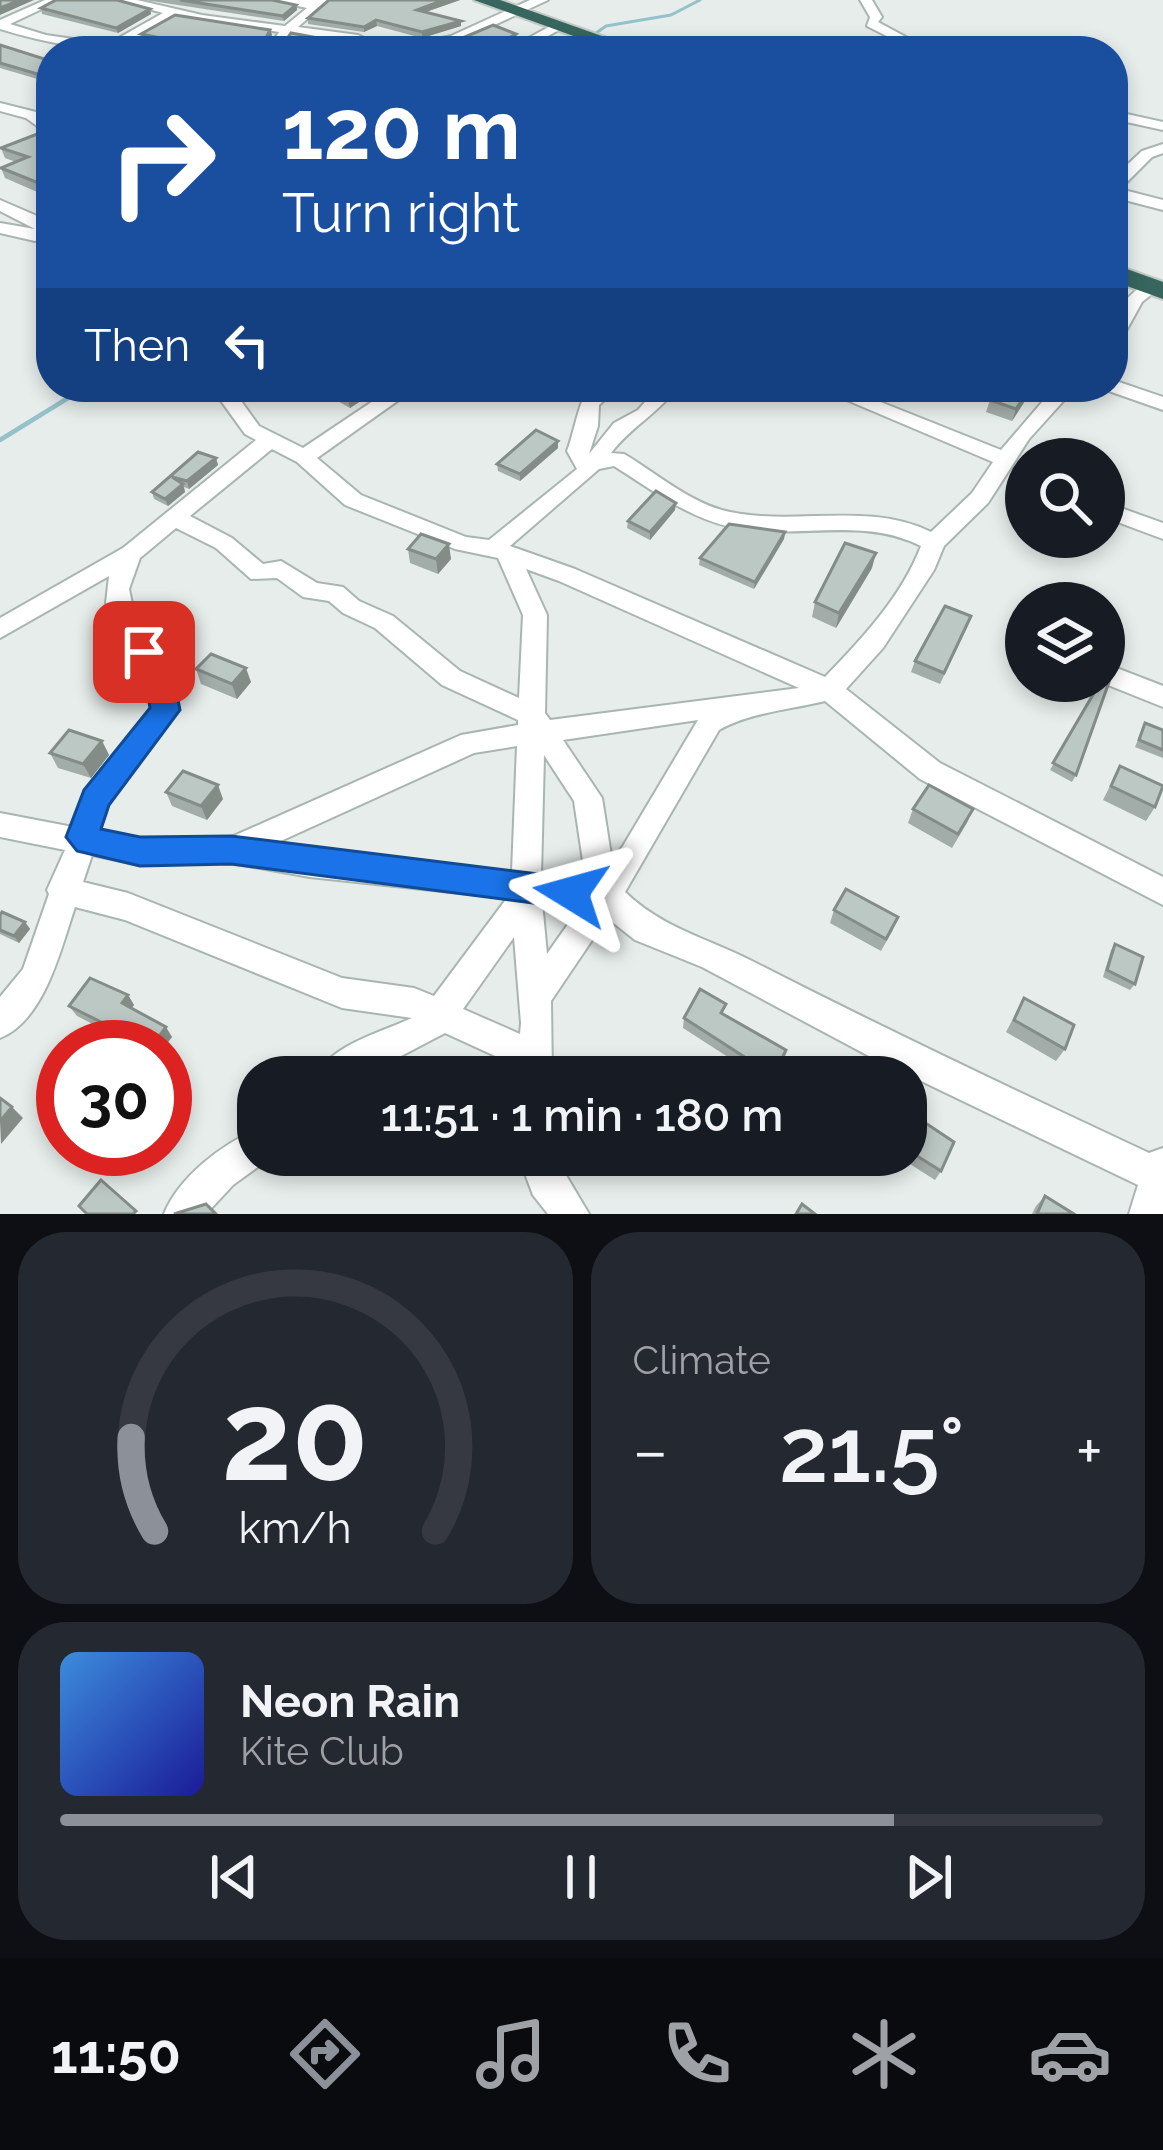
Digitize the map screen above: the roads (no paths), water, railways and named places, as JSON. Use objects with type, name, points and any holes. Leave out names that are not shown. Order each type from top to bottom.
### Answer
[{"type":"highway","points":[[483,0],[592,36]]},
{"type":"highway","points":[[1128,278],[1158,289]]},
{"type":"street","points":[[0,24],[55,0]]},
{"type":"street","points":[[122,0],[285,32],[331,36]]},
{"type":"street","points":[[275,0],[319,3]]},
{"type":"street","points":[[459,36],[542,0]]},
{"type":"street","points":[[866,0],[876,17],[871,23],[897,36]]},
{"type":"street","points":[[282,36],[319,3]]},
{"type":"street","points":[[127,36],[170,7]]},
{"type":"street","points":[[0,24],[36,36]]},
{"type":"street","points":[[551,36],[569,29]]},
{"type":"street","points":[[0,107],[36,111]]},
{"type":"street","points":[[1128,118],[1163,125]]},
{"type":"street","points":[[32,142],[36,140]]},
{"type":"street","points":[[1128,174],[1147,154],[1163,148]]},
{"type":"street","points":[[1128,194],[1163,205]]},
{"type":"street","points":[[0,206],[36,231]]},
{"type":"street","points":[[0,228],[36,235]]},
{"type":"street","points":[[1128,311],[1135,299],[1158,289]]},
{"type":"street","points":[[1128,391],[1163,404]]},
{"type":"street","points":[[234,402],[267,442],[304,457],[336,490],[371,510],[463,544],[501,551],[652,610],[830,690],[940,777],[1163,892]]},
{"type":"street","points":[[304,457],[392,402]]},
{"type":"street","points":[[589,466],[577,457],[591,402]]},
{"type":"street","points":[[501,551],[589,466],[621,427],[645,414],[655,402]]},
{"type":"street","points":[[861,402],[1003,463]]},
{"type":"street","points":[[231,850],[470,743],[536,728],[736,708],[830,690],[874,642],[926,564],[934,542],[1054,402]]},
{"type":"street","points":[[0,629],[130,553],[267,442]]},
{"type":"street","points":[[589,466],[617,459],[686,504],[719,518],[809,527],[872,521],[934,542]]},
{"type":"street","points":[[1125,517],[1163,531]]},
{"type":"street","points":[[176,518],[224,543],[259,573],[281,569],[311,591],[339,595],[391,627],[441,671],[536,728],[588,798],[608,900]]},
{"type":"street","points":[[501,551],[535,615],[536,728],[526,892],[535,1056]]},
{"type":"street","points":[[0,1022],[36,978],[96,799],[165,710],[158,671],[116,607],[115,585],[130,553]]},
{"type":"street","points":[[1125,682],[1163,697]]},
{"type":"street","points":[[533,1000],[608,900],[710,723],[736,708]]},
{"type":"street","points":[[13,829],[77,860],[128,907],[342,993],[403,1000],[440,1014],[515,1056]]},
{"type":"street","points":[[77,860],[231,850],[608,900],[656,935],[713,957],[879,1044],[1160,1169],[1147,1214]]},
{"type":"street","points":[[367,1056],[417,1035],[440,1014],[526,892]]},
{"type":"street","points":[[182,1214],[237,1160]]},
{"type":"street","points":[[544,1176],[571,1214]]},
{"type":"waterway","points":[[592,36],[606,26],[671,15],[700,0]]},
{"type":"waterway","points":[[0,440],[62,402]]}]
